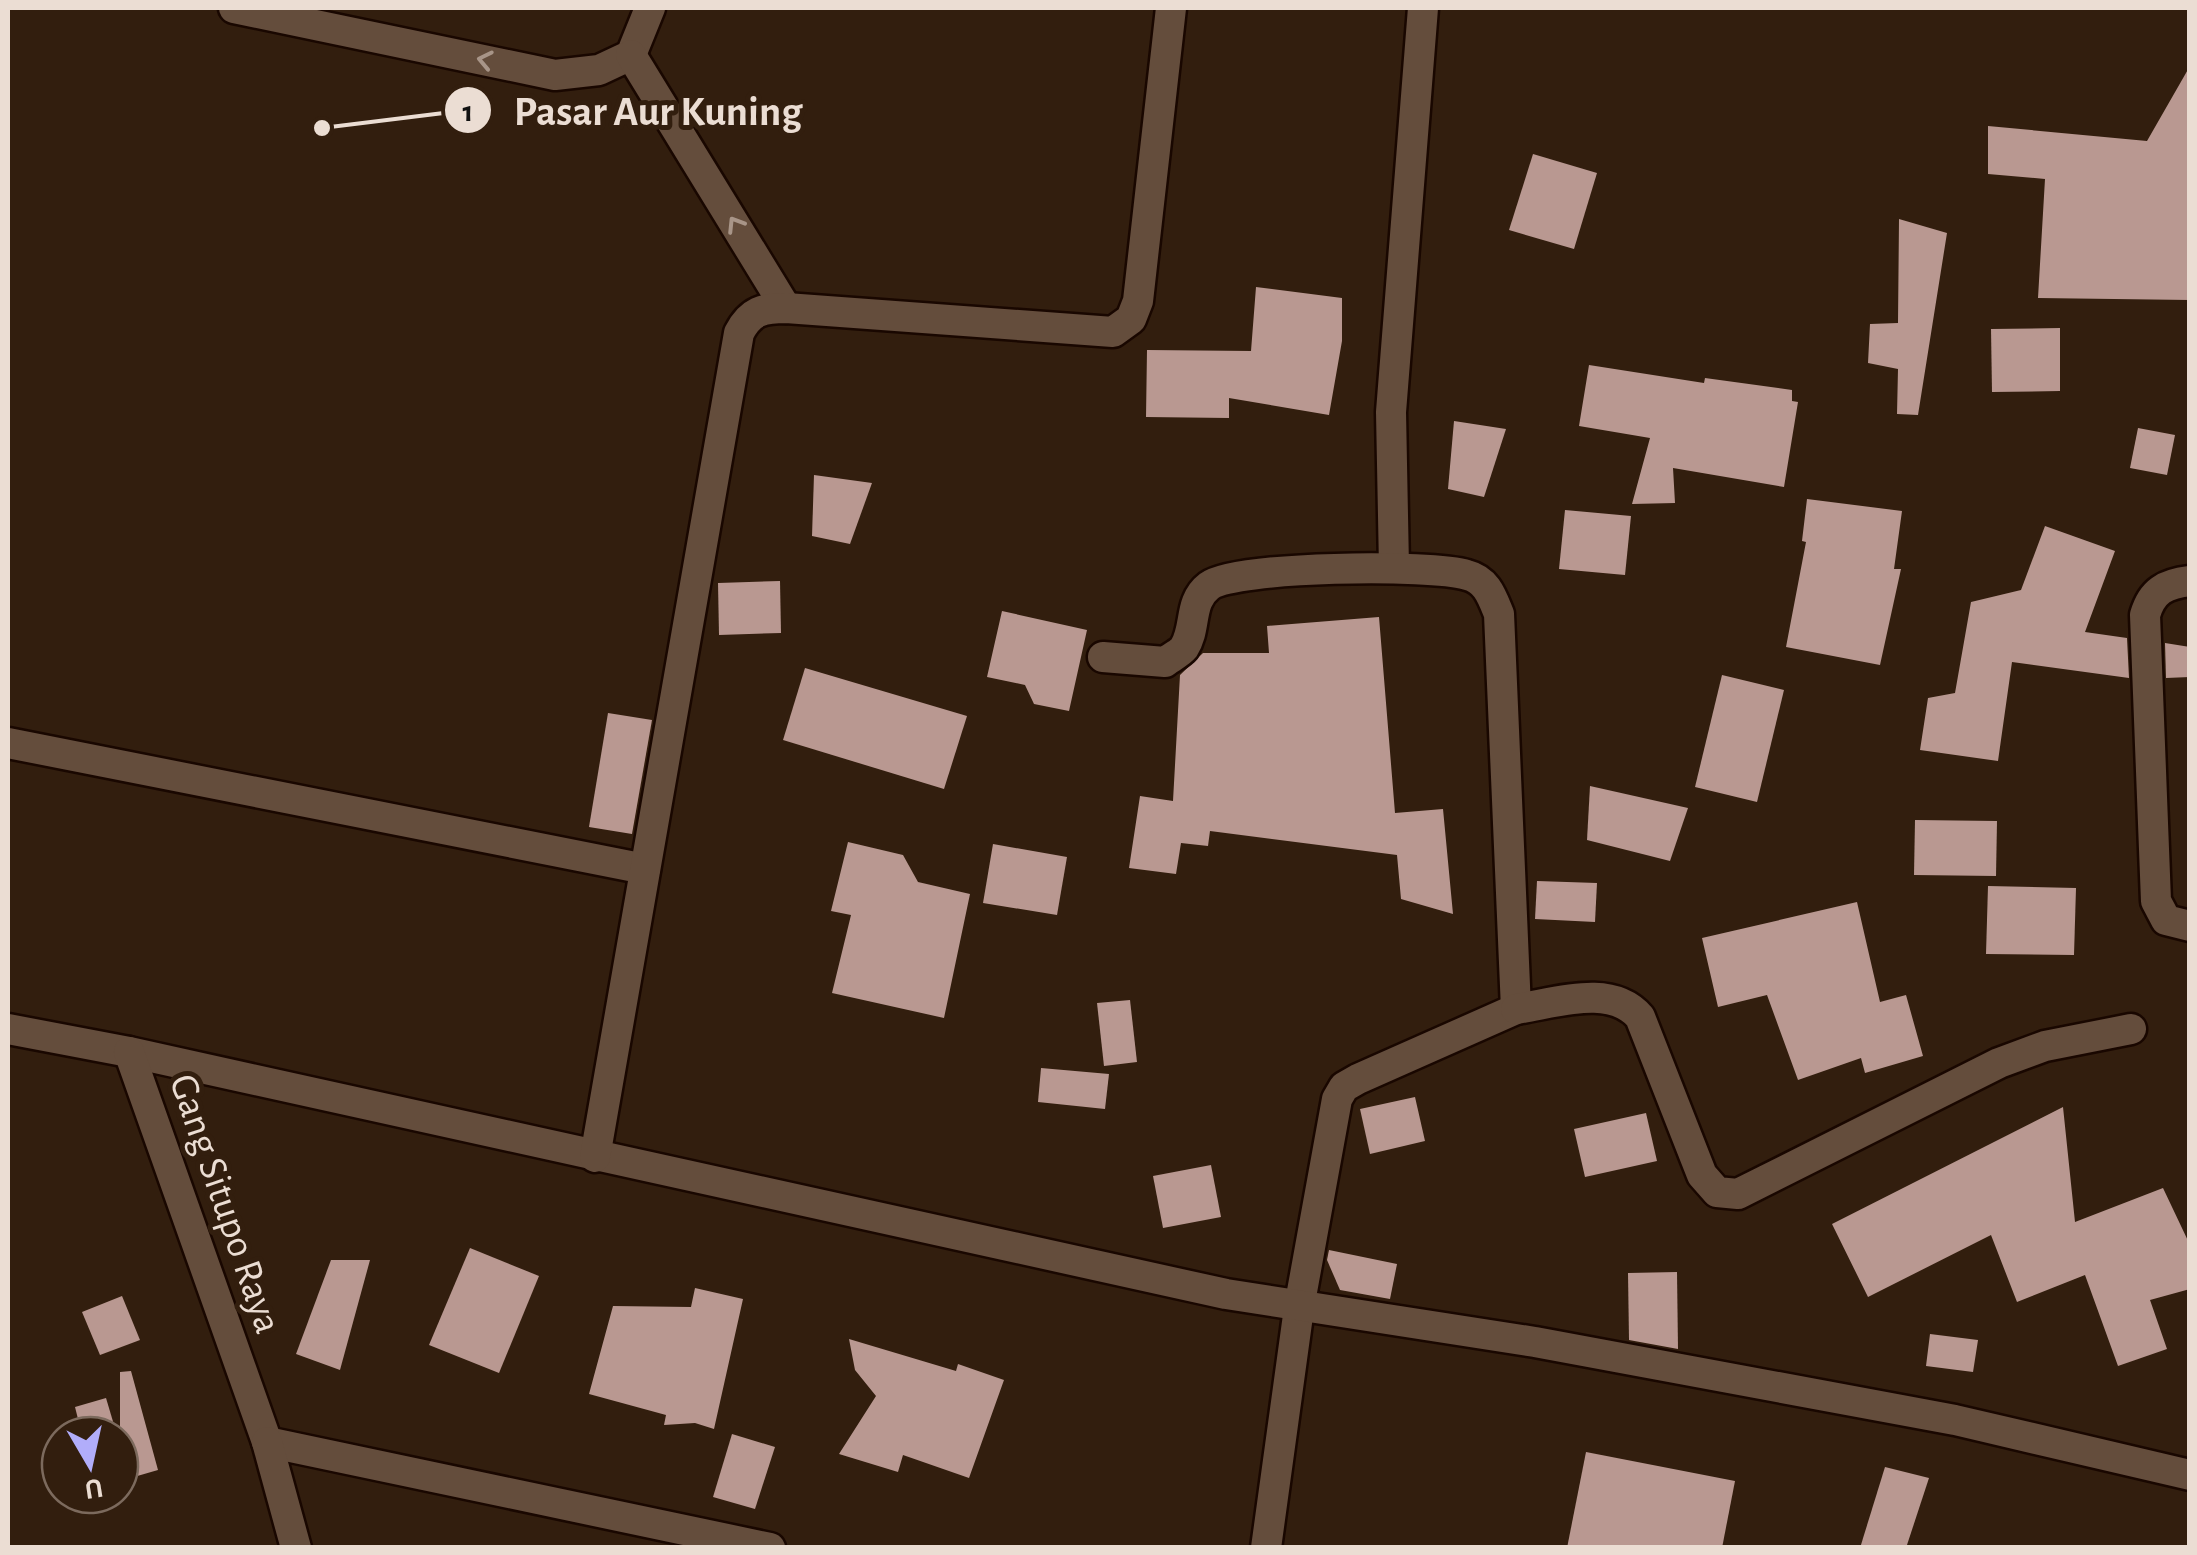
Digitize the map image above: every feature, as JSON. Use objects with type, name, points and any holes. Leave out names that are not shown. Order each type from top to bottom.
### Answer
[{"type":"street","points":[[234,8],[556,75],[599,70],[631,55],[650,8]]},
{"type":"street","points":[[595,1157],[739,332],[747,318],[763,308],[1091,334],[1113,332],[1132,319],[1138,301],[1171,8]]},
{"type":"street","points":[[1394,567],[1391,412],[1423,8]]},
{"type":"street","points":[[631,55],[786,308]]},
{"type":"street","points":[[1104,657],[1165,662],[1184,648],[1198,596],[1213,582],[1394,567],[1469,575],[1489,588],[1499,614],[1516,1008]]},
{"type":"street","points":[[2190,581],[2169,584],[2150,598],[2145,615],[2156,900],[2166,920],[2190,926]]},
{"type":"street","points":[[8,743],[645,869]]},
{"type":"street","points":[[1266,1548],[1298,1308],[1333,1112],[1344,1087],[1516,1008],[1610,997],[1627,1002],[1640,1017],[1702,1176],[1717,1192],[1738,1194],[1999,1063],[2045,1046],[2131,1029]]},
{"type":"street","name":"Gang Situpo Raya","points":[[8,1030],[129,1052],[267,1442],[296,1548]]},
{"type":"street","points":[[129,1052],[1298,1308],[1535,1342],[1955,1420],[2190,1475]]},
{"type":"street","points":[[267,1442],[770,1548]]},
{"type":"building","points":[[2190,66],[2190,300],[2038,298],[2045,179],[1988,174],[1988,126],[2147,141]]},
{"type":"building","points":[[1533,154],[1597,173],[1574,249],[1509,230]]},
{"type":"building","points":[[1899,219],[1947,233],[1918,415],[1897,414],[1898,369],[1868,363],[1870,324],[1898,323]]},
{"type":"building","points":[[1256,287],[1342,298],[1342,341],[1329,415],[1229,398],[1229,418],[1146,417],[1147,350],[1251,351]]},
{"type":"building","points":[[2060,328],[2060,391],[1992,392],[1991,329]]},
{"type":"building","points":[[1589,365],[1704,383],[1705,378],[1792,390],[1792,401],[1798,402],[1784,487],[1673,468],[1675,503],[1632,504],[1650,438],[1579,426]]},
{"type":"building","points":[[1454,421],[1506,429],[1484,497],[1448,489]]},
{"type":"building","points":[[2138,428],[2175,435],[2167,475],[2130,468]]},
{"type":"building","points":[[814,475],[872,483],[850,544],[812,536]]},
{"type":"building","points":[[1807,499],[1902,511],[1894,569],[1901,569],[1880,665],[1786,647],[1806,542],[1802,541]]},
{"type":"building","points":[[1565,510],[1631,516],[1625,575],[1559,569]]},
{"type":"building","points":[[2045,526],[2115,551],[2085,632],[2127,638],[2129,678],[2012,662],[1998,761],[1920,750],[1928,698],[1955,693],[1971,602],[2021,590]]},
{"type":"building","points":[[780,581],[781,633],[719,635],[718,583]]},
{"type":"building","points":[[1002,611],[1087,630],[1069,711],[1034,704],[1025,685],[987,677]]},
{"type":"building","points":[[1379,617],[1395,813],[1443,809],[1453,914],[1401,899],[1397,855],[1210,831],[1208,846],[1181,843],[1176,874],[1129,868],[1140,796],[1173,801],[1180,675],[1203,653],[1269,653],[1267,626]]},
{"type":"building","points":[[2165,643],[2190,647],[2190,677],[2166,678]]},
{"type":"building","points":[[805,668],[967,716],[944,789],[783,740]]},
{"type":"building","points":[[1722,675],[1784,690],[1757,802],[1695,787]]},
{"type":"building","points":[[608,713],[652,720],[632,834],[589,827]]},
{"type":"building","points":[[1590,786],[1688,808],[1670,861],[1587,840]]},
{"type":"building","points":[[1915,820],[1997,821],[1996,876],[1914,875]]},
{"type":"building","points":[[848,842],[903,855],[918,882],[970,894],[944,1018],[832,993],[851,915],[831,911]]},
{"type":"building","points":[[993,844],[1067,857],[1057,915],[983,903]]},
{"type":"building","points":[[1537,881],[1597,883],[1595,922],[1535,919]]},
{"type":"building","points":[[1988,886],[2076,888],[2074,955],[1986,954]]},
{"type":"building","points":[[1857,902],[1880,1002],[1906,995],[1923,1056],[1865,1073],[1861,1058],[1798,1080],[1767,995],[1718,1007],[1702,938]]},
{"type":"building","points":[[1130,1000],[1137,1062],[1104,1066],[1097,1003]]},
{"type":"building","points":[[1041,1068],[1109,1074],[1105,1109],[1038,1102]]},
{"type":"building","points":[[1415,1097],[1425,1141],[1370,1154],[1360,1109]]},
{"type":"building","points":[[2063,1107],[2075,1222],[2163,1188],[2190,1245],[2190,1289],[2150,1300],[2167,1349],[2118,1366],[2085,1275],[2017,1302],[1991,1235],[1868,1297],[1832,1224]]},
{"type":"building","points":[[1646,1113],[1657,1161],[1585,1177],[1574,1129]]},
{"type":"building","points":[[1211,1165],[1221,1217],[1163,1228],[1153,1176]]},
{"type":"building","points":[[470,1248],[539,1276],[499,1373],[429,1345]]},
{"type":"building","points":[[1329,1250],[1397,1264],[1390,1299],[1340,1290],[1327,1260]]},
{"type":"building","points":[[331,1260],[370,1260],[340,1370],[296,1354]]},
{"type":"building","points":[[1677,1272],[1678,1349],[1629,1340],[1628,1273]]},
{"type":"building","points":[[695,1288],[743,1299],[714,1429],[695,1423],[664,1425],[666,1415],[589,1394],[613,1306],[691,1307]]},
{"type":"building","points":[[122,1296],[140,1340],[100,1355],[82,1312]]},
{"type":"building","points":[[1930,1334],[1978,1340],[1973,1372],[1926,1366]]},
{"type":"building","points":[[849,1339],[956,1371],[958,1364],[1004,1380],[969,1478],[903,1455],[898,1472],[839,1454],[876,1396],[855,1370]]},
{"type":"building","points":[[131,1371],[158,1470],[140,1475],[140,1415],[120,1415],[120,1372]]},
{"type":"building","points":[[106,1398],[111,1415],[77,1415],[75,1407]]},
{"type":"building","points":[[732,1434],[775,1447],[755,1509],[713,1497]]},
{"type":"building","points":[[1586,1452],[1735,1481],[1722,1548],[1567,1548]]},
{"type":"building","points":[[1885,1467],[1929,1478],[1906,1548],[1860,1548]]},
{"type":"place","name":"Pasar Aur Kuning","points":[[322,128]]}]
